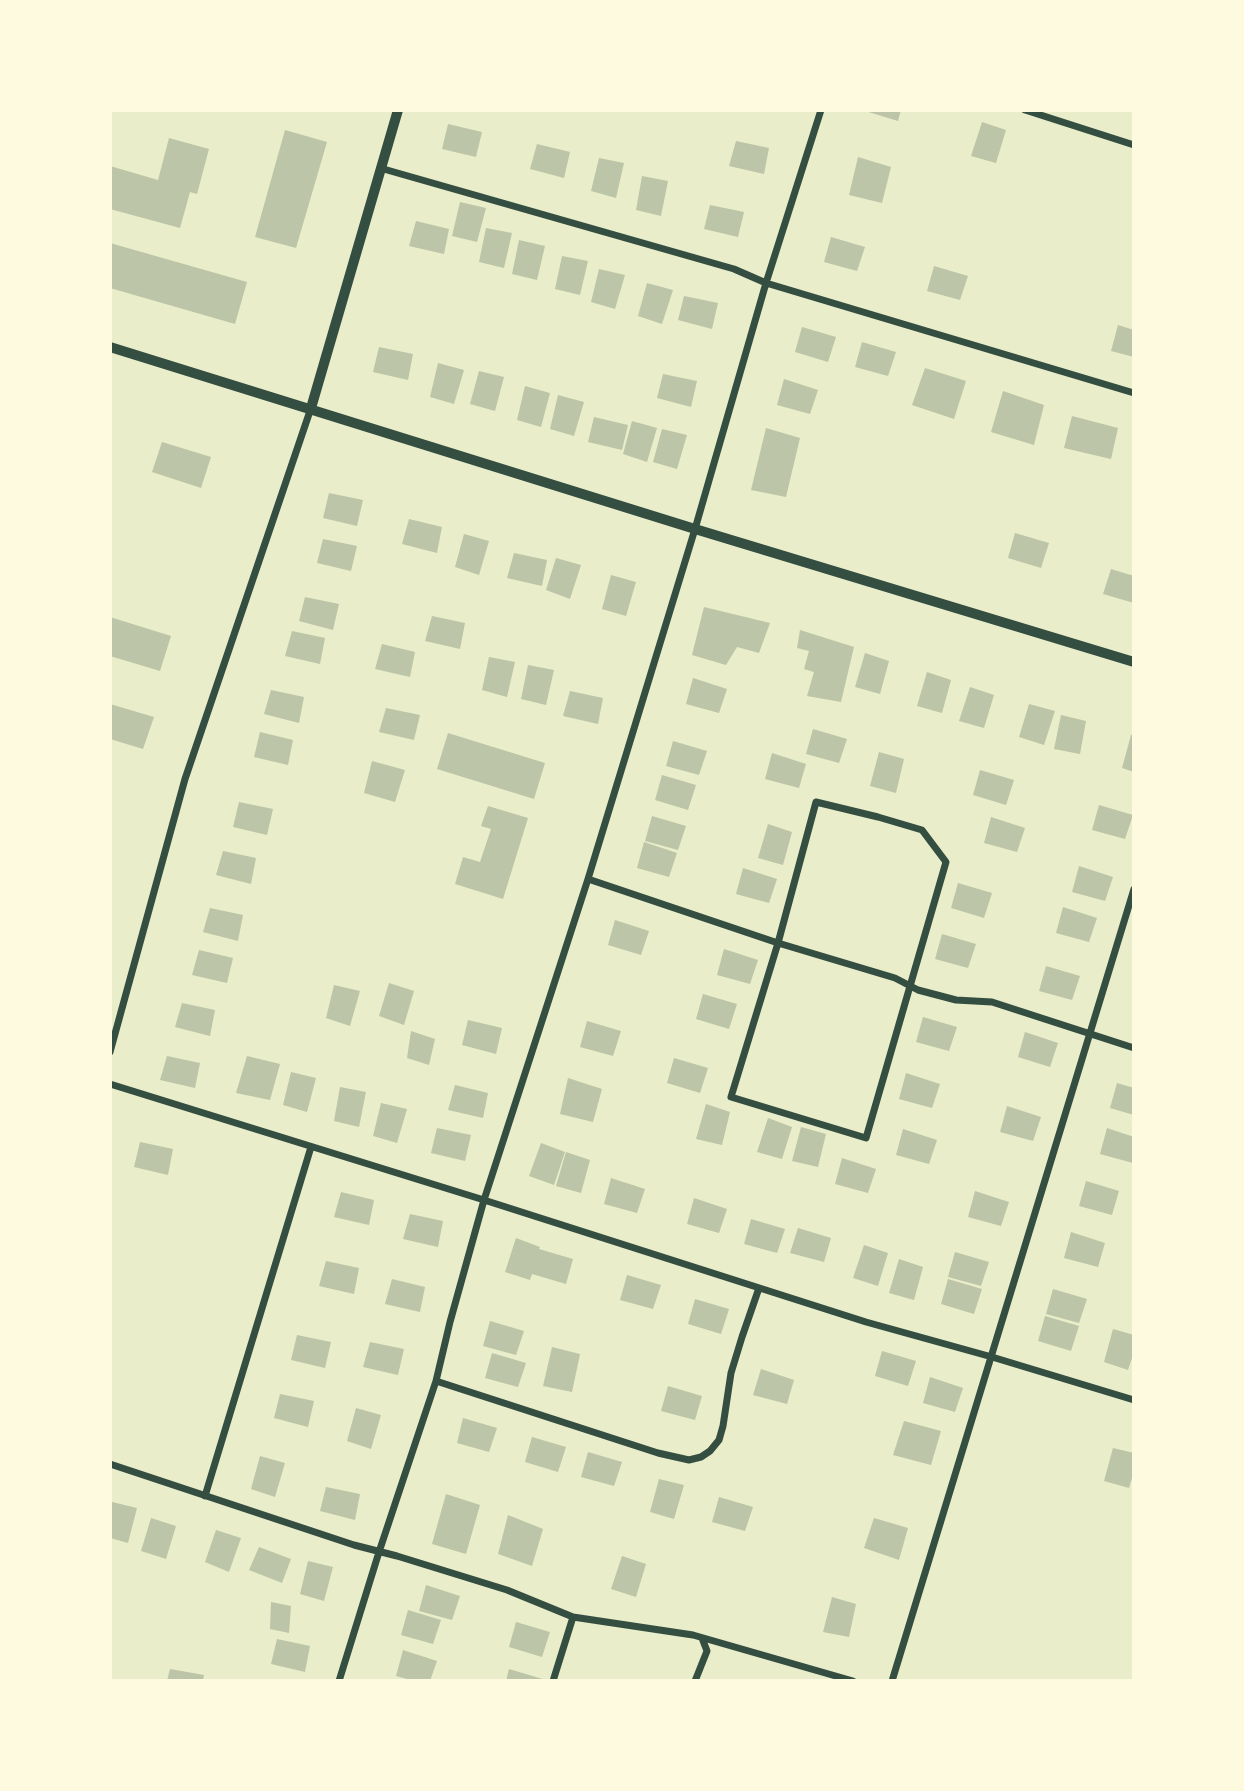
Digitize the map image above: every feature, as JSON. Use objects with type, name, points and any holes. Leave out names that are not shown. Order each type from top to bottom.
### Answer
[{"type":"street","points":[[110,1052],[185,779],[311,408],[398,110]]},
{"type":"street","points":[[339,1681],[436,1381],[484,1200],[588,879],[695,529],[766,283],[821,110]]},
{"type":"street","points":[[1025,110],[1134,145]]},
{"type":"street","points":[[380,168],[734,269],[766,283],[1134,393]]},
{"type":"street","points":[[110,346],[695,529],[1134,662]]},
{"type":"street","points":[[816,802],[922,830],[946,862],[866,1138],[731,1097],[778,943],[816,802]]},
{"type":"street","points":[[588,879],[687,914],[895,978],[918,990],[956,1000],[992,1002],[1134,1048]]},
{"type":"street","points":[[892,1681],[1134,889]]},
{"type":"street","points":[[110,1084],[866,1322],[1134,1400]]},
{"type":"street","points":[[205,1496],[311,1147]]},
{"type":"street","points":[[436,1381],[659,1453],[690,1460],[701,1457],[719,1440],[731,1373],[759,1288]]},
{"type":"street","points":[[110,1464],[354,1545],[507,1590],[573,1618],[702,1637],[853,1681]]},
{"type":"street","points":[[553,1681],[573,1618]]},
{"type":"street","points":[[695,1681],[707,1651],[702,1637]]},
{"type":"building","points":[[862,110],[901,110],[898,121]]},
{"type":"building","points":[[982,122],[1006,130],[996,163],[971,156]]},
{"type":"building","points":[[448,124],[482,132],[476,157],[442,149]]},
{"type":"building","points":[[285,130],[327,142],[296,248],[255,237]]},
{"type":"building","points":[[169,138],[209,149],[197,194],[190,192],[180,228],[110,209],[110,166],[158,180]]},
{"type":"building","points":[[736,141],[769,148],[764,174],[729,166]]},
{"type":"building","points":[[537,144],[570,152],[564,178],[530,169]]},
{"type":"building","points":[[858,157],[891,167],[882,203],[849,195]]},
{"type":"building","points":[[599,158],[624,163],[616,198],[591,191]]},
{"type":"building","points":[[642,176],[668,181],[661,216],[636,210]]},
{"type":"building","points":[[460,202],[486,208],[477,242],[452,236]]},
{"type":"building","points":[[710,205],[744,212],[738,237],[704,229]]},
{"type":"building","points":[[416,221],[449,229],[444,254],[409,246]]},
{"type":"building","points":[[486,228],[512,233],[504,268],[479,262]]},
{"type":"building","points":[[831,237],[865,247],[857,271],[824,262]]},
{"type":"building","points":[[519,240],[545,246],[537,280],[512,274]]},
{"type":"building","points":[[110,243],[247,282],[235,324],[110,288]]},
{"type":"building","points":[[562,256],[588,261],[580,295],[555,289]]},
{"type":"building","points":[[934,266],[968,276],[960,300],[927,291]]},
{"type":"building","points":[[599,269],[625,275],[615,309],[591,302]]},
{"type":"building","points":[[647,283],[673,290],[662,324],[638,316]]},
{"type":"building","points":[[684,296],[718,303],[712,329],[678,320]]},
{"type":"building","points":[[1118,325],[1134,330],[1134,357],[1111,351]]},
{"type":"building","points":[[802,327],[836,337],[828,362],[795,352]]},
{"type":"building","points":[[862,342],[896,352],[888,376],[855,367]]},
{"type":"building","points":[[379,347],[413,354],[408,380],[373,372]]},
{"type":"building","points":[[438,363],[464,370],[454,404],[430,397]]},
{"type":"building","points":[[925,368],[966,381],[954,419],[912,405]]},
{"type":"building","points":[[479,371],[504,377],[495,411],[470,404]]},
{"type":"building","points":[[663,374],[697,381],[691,407],[657,398]]},
{"type":"building","points":[[784,379],[818,390],[810,414],[777,405]]},
{"type":"building","points":[[525,386],[550,393],[541,427],[517,420]]},
{"type":"building","points":[[1003,391],[1044,405],[1034,445],[991,432]]},
{"type":"building","points":[[558,395],[584,402],[574,436],[550,429]]},
{"type":"building","points":[[1072,416],[1118,428],[1111,459],[1064,448]]},
{"type":"building","points":[[594,417],[628,425],[622,450],[588,442]]},
{"type":"building","points":[[632,421],[657,428],[647,462],[623,454]]},
{"type":"building","points":[[766,428],[800,438],[786,497],[751,490]]},
{"type":"building","points":[[662,429],[687,435],[677,469],[653,462]]},
{"type":"building","points":[[162,442],[211,457],[201,488],[152,472]]},
{"type":"building","points":[[329,493],[363,500],[357,526],[323,518]]},
{"type":"building","points":[[409,519],[442,527],[437,553],[402,544]]},
{"type":"building","points":[[1015,533],[1049,543],[1041,568],[1008,558]]},
{"type":"building","points":[[464,534],[489,541],[479,575],[455,567]]},
{"type":"building","points":[[323,539],[357,546],[351,571],[317,563]]},
{"type":"building","points":[[514,553],[547,560],[542,586],[507,578]]},
{"type":"building","points":[[556,558],[581,565],[570,599],[546,590]]},
{"type":"building","points":[[1111,569],[1134,576],[1134,603],[1103,594]]},
{"type":"building","points":[[611,575],[636,582],[626,616],[602,609]]},
{"type":"building","points":[[305,597],[339,604],[333,630],[299,621]]},
{"type":"building","points":[[704,607],[770,623],[759,653],[737,647],[726,665],[692,655]]},
{"type":"building","points":[[432,616],[465,623],[460,649],[425,641]]},
{"type":"building","points":[[110,617],[171,636],[160,671],[110,656]]},
{"type":"building","points":[[800,630],[854,647],[841,702],[807,696],[814,672],[804,669],[809,651],[797,648]]},
{"type":"building","points":[[292,631],[325,638],[320,664],[285,656]]},
{"type":"building","points":[[382,644],[415,652],[410,677],[375,669]]},
{"type":"building","points":[[865,653],[889,661],[880,694],[855,687]]},
{"type":"building","points":[[489,657],[515,662],[507,697],[482,690]]},
{"type":"building","points":[[528,665],[554,670],[546,705],[521,699]]},
{"type":"building","points":[[927,672],[951,680],[942,713],[917,706]]},
{"type":"building","points":[[693,678],[727,689],[719,713],[686,704]]},
{"type":"building","points":[[970,687],[994,695],[984,728],[959,721]]},
{"type":"building","points":[[271,690],[304,697],[299,723],[264,714]]},
{"type":"building","points":[[570,691],[603,698],[598,724],[563,716]]},
{"type":"building","points":[[110,704],[154,717],[143,749],[110,739]]},
{"type":"building","points":[[1029,704],[1055,711],[1044,745],[1019,737]]},
{"type":"building","points":[[386,708],[420,715],[414,740],[379,732]]},
{"type":"building","points":[[1061,715],[1086,721],[1080,754],[1054,749]]},
{"type":"building","points":[[813,729],[847,739],[839,763],[806,754]]},
{"type":"building","points":[[260,732],[293,740],[288,765],[254,757]]},
{"type":"building","points":[[448,733],[545,763],[534,799],[437,769]]},
{"type":"building","points":[[1131,735],[1134,735],[1134,772],[1122,768]]},
{"type":"building","points":[[673,741],[707,751],[699,775],[666,766]]},
{"type":"building","points":[[879,752],[904,759],[896,793],[870,786]]},
{"type":"building","points":[[772,753],[806,764],[799,788],[765,779]]},
{"type":"building","points":[[372,761],[405,770],[395,802],[364,793]]},
{"type":"building","points":[[980,770],[1014,780],[1006,805],[973,795]]},
{"type":"building","points":[[662,775],[696,785],[688,810],[655,800]]},
{"type":"building","points":[[239,802],[273,809],[267,835],[233,827]]},
{"type":"building","points":[[1099,805],[1133,815],[1125,839],[1092,830]]},
{"type":"building","points":[[488,806],[528,818],[503,899],[455,884],[463,857],[480,862],[491,829],[481,826]]},
{"type":"building","points":[[652,816],[686,826],[678,850],[645,841]]},
{"type":"building","points":[[991,817],[1025,828],[1017,852],[984,843]]},
{"type":"building","points":[[768,824],[792,832],[783,865],[758,858]]},
{"type":"building","points":[[644,842],[677,853],[669,877],[637,868]]},
{"type":"building","points":[[223,851],[256,858],[251,884],[216,875]]},
{"type":"building","points":[[1079,866],[1113,877],[1105,901],[1072,892]]},
{"type":"building","points":[[743,868],[777,879],[769,903],[736,894]]},
{"type":"building","points":[[958,883],[992,893],[984,918],[951,908]]},
{"type":"building","points":[[1063,907],[1097,918],[1089,942],[1056,933]]},
{"type":"building","points":[[210,908],[243,915],[238,941],[203,932]]},
{"type":"building","points":[[615,920],[649,931],[641,955],[608,945]]},
{"type":"building","points":[[942,934],[976,944],[968,968],[935,959]]},
{"type":"building","points":[[724,949],[758,960],[750,984],[717,975]]},
{"type":"building","points":[[199,950],[233,958],[227,983],[192,975]]},
{"type":"building","points":[[1046,966],[1080,976],[1072,1000],[1039,991]]},
{"type":"building","points":[[389,983],[414,991],[404,1025],[379,1016]]},
{"type":"building","points":[[334,985],[360,991],[350,1026],[326,1018]]},
{"type":"building","points":[[703,994],[737,1004],[729,1029],[696,1019]]},
{"type":"building","points":[[182,1003],[215,1010],[210,1036],[175,1027]]},
{"type":"building","points":[[923,1017],[957,1027],[949,1051],[916,1042]]},
{"type":"building","points":[[468,1020],[502,1028],[496,1054],[462,1045]]},
{"type":"building","points":[[587,1021],[621,1031],[613,1056],[580,1047]]},
{"type":"building","points":[[411,1031],[435,1039],[429,1065],[407,1058]]},
{"type":"building","points":[[1025,1032],[1058,1043],[1050,1067],[1018,1057]]},
{"type":"building","points":[[167,1056],[200,1063],[195,1088],[160,1080]]},
{"type":"building","points":[[247,1056],[280,1064],[270,1100],[236,1093]]},
{"type":"building","points":[[674,1058],[708,1068],[700,1093],[667,1083]]},
{"type":"building","points":[[291,1072],[316,1078],[307,1112],[283,1105]]},
{"type":"building","points":[[906,1073],[940,1084],[932,1108],[899,1099]]},
{"type":"building","points":[[568,1078],[602,1089],[593,1122],[560,1114]]},
{"type":"building","points":[[1117,1083],[1134,1088],[1134,1115],[1110,1108]]},
{"type":"building","points":[[455,1085],[488,1093],[483,1118],[448,1110]]},
{"type":"building","points":[[340,1087],[366,1092],[359,1127],[334,1121]]},
{"type":"building","points":[[381,1103],[407,1109],[397,1143],[373,1136]]},
{"type":"building","points":[[706,1104],[730,1112],[722,1145],[696,1139]]},
{"type":"building","points":[[1007,1106],[1041,1117],[1033,1141],[1000,1132]]},
{"type":"building","points":[[768,1118],[792,1127],[782,1159],[757,1152]]},
{"type":"building","points":[[801,1127],[826,1134],[818,1167],[792,1161]]},
{"type":"building","points":[[437,1128],[471,1135],[465,1161],[431,1153]]},
{"type":"building","points":[[1107,1128],[1134,1137],[1133,1163],[1100,1154]]},
{"type":"building","points":[[903,1129],[937,1140],[929,1164],[896,1155]]},
{"type":"building","points":[[140,1142],[173,1149],[168,1175],[134,1167]]},
{"type":"building","points":[[541,1143],[565,1152],[554,1185],[529,1176]]},
{"type":"building","points":[[566,1152],[590,1160],[581,1193],[556,1186]]},
{"type":"building","points":[[842,1158],[876,1169],[868,1193],[835,1184]]},
{"type":"building","points":[[611,1178],[645,1189],[637,1213],[604,1204]]},
{"type":"building","points":[[1086,1181],[1119,1191],[1112,1215],[1079,1206]]},
{"type":"building","points":[[975,1191],[1009,1202],[1001,1226],[968,1217]]},
{"type":"building","points":[[341,1192],[374,1200],[369,1225],[334,1217]]},
{"type":"building","points":[[694,1198],[727,1209],[719,1233],[687,1224]]},
{"type":"building","points":[[410,1214],[443,1221],[438,1247],[403,1239]]},
{"type":"building","points":[[751,1219],[785,1229],[777,1253],[744,1244]]},
{"type":"building","points":[[798,1228],[831,1238],[824,1262],[790,1253]]},
{"type":"building","points":[[1071,1232],[1105,1243],[1098,1267],[1064,1258]]},
{"type":"building","points":[[516,1238],[540,1247],[539,1249],[573,1259],[566,1284],[532,1274],[530,1280],[505,1272]]},
{"type":"building","points":[[864,1245],[888,1253],[878,1286],[853,1278]]},
{"type":"building","points":[[955,1252],[989,1262],[981,1286],[948,1277]]},
{"type":"building","points":[[899,1259],[923,1267],[914,1300],[889,1293]]},
{"type":"building","points":[[326,1261],[359,1268],[354,1294],[319,1286]]},
{"type":"building","points":[[627,1275],[661,1285],[653,1309],[620,1300]]},
{"type":"building","points":[[392,1279],[425,1287],[420,1312],[385,1304]]},
{"type":"building","points":[[948,1279],[982,1289],[974,1314],[941,1304]]},
{"type":"building","points":[[1053,1289],[1087,1299],[1079,1323],[1046,1314]]},
{"type":"building","points":[[695,1299],[729,1309],[721,1334],[688,1324]]},
{"type":"building","points":[[1045,1316],[1079,1326],[1071,1351],[1038,1341]]},
{"type":"building","points":[[490,1321],[524,1331],[516,1355],[483,1346]]},
{"type":"building","points":[[1113,1329],[1134,1335],[1134,1352],[1128,1370],[1104,1362]]},
{"type":"building","points":[[297,1335],[331,1342],[325,1368],[291,1360]]},
{"type":"building","points":[[370,1342],[404,1349],[398,1375],[363,1367]]},
{"type":"building","points":[[552,1347],[580,1354],[572,1392],[543,1386]]},
{"type":"building","points":[[882,1351],[916,1361],[908,1386],[875,1376]]},
{"type":"building","points":[[492,1353],[526,1363],[518,1387],[485,1378]]},
{"type":"building","points":[[761,1369],[794,1380],[787,1404],[753,1395]]},
{"type":"building","points":[[930,1377],[963,1388],[955,1412],[923,1403]]},
{"type":"building","points":[[668,1386],[702,1396],[695,1420],[661,1411]]},
{"type":"building","points":[[280,1394],[314,1401],[308,1427],[274,1418]]},
{"type":"building","points":[[356,1408],[381,1415],[371,1449],[347,1441]]},
{"type":"building","points":[[463,1418],[497,1428],[489,1452],[457,1443]]},
{"type":"building","points":[[904,1421],[941,1431],[931,1465],[893,1455]]},
{"type":"building","points":[[532,1437],[566,1447],[558,1472],[525,1462]]},
{"type":"building","points":[[1113,1448],[1134,1453],[1134,1471],[1129,1488],[1104,1481]]},
{"type":"building","points":[[588,1452],[622,1462],[614,1486],[581,1477]]},
{"type":"building","points":[[260,1456],[285,1463],[275,1497],[251,1489]]},
{"type":"building","points":[[659,1479],[684,1485],[674,1519],[650,1512]]},
{"type":"building","points":[[326,1487],[360,1494],[355,1520],[320,1511]]},
{"type":"building","points":[[446,1494],[480,1505],[466,1554],[432,1544]]},
{"type":"building","points":[[719,1497],[753,1507],[745,1531],[712,1522]]},
{"type":"building","points":[[112,1502],[137,1508],[128,1543],[110,1538]]},
{"type":"building","points":[[508,1515],[543,1529],[532,1566],[498,1554]]},
{"type":"building","points":[[151,1518],[176,1526],[166,1559],[141,1551]]},
{"type":"building","points":[[874,1518],[908,1528],[899,1560],[864,1548]]},
{"type":"building","points":[[216,1530],[241,1538],[229,1572],[205,1562]]},
{"type":"building","points":[[259,1547],[291,1559],[282,1583],[249,1570]]},
{"type":"building","points":[[622,1556],[646,1564],[636,1597],[611,1589]]},
{"type":"building","points":[[308,1561],[333,1567],[324,1601],[300,1594]]},
{"type":"building","points":[[426,1585],[460,1596],[452,1620],[419,1611]]},
{"type":"building","points":[[832,1597],[856,1604],[849,1637],[823,1632]]},
{"type":"building","points":[[271,1602],[291,1606],[289,1633],[270,1629]]},
{"type":"building","points":[[408,1610],[441,1620],[433,1644],[401,1635]]},
{"type":"building","points":[[516,1622],[550,1632],[542,1657],[509,1647]]},
{"type":"building","points":[[277,1639],[310,1646],[305,1672],[271,1664]]},
{"type":"building","points":[[403,1650],[437,1661],[430,1681],[414,1681],[396,1676]]},
{"type":"building","points":[[170,1669],[204,1675],[203,1681],[167,1681]]},
{"type":"building","points":[[509,1669],[546,1680],[546,1681],[506,1681]]}]
